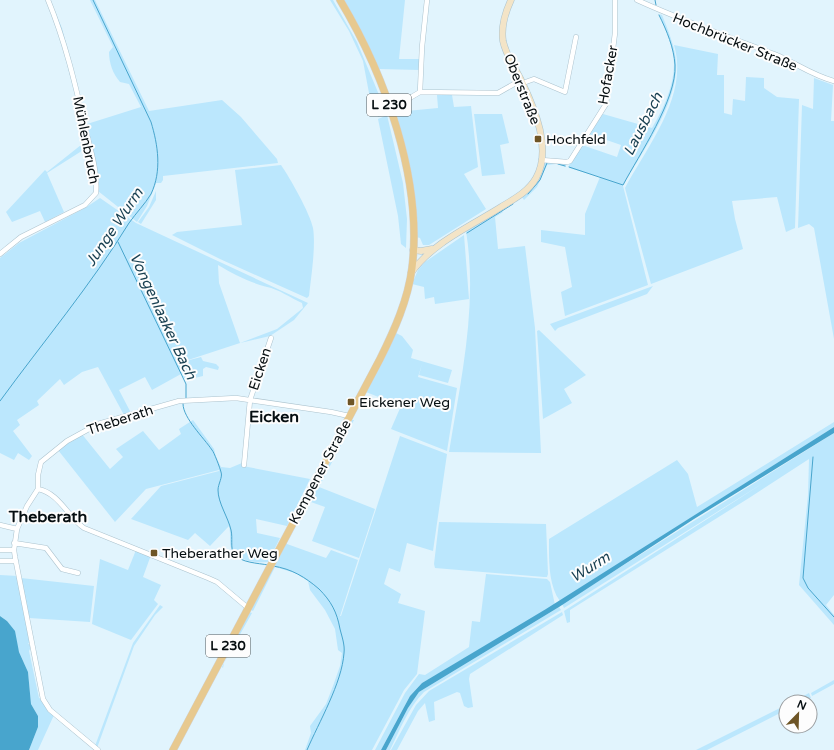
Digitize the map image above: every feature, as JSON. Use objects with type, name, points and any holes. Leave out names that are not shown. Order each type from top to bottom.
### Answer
[{"type":"main road","name":"Kempener Straße","points":[[174,750],[392,331],[402,308],[411,273],[413,253],[410,196],[394,124],[373,64],[340,0]]},
{"type":"street","name":"Mühlenbruch","points":[[0,254],[21,237],[85,205],[96,193],[91,153],[72,71],[62,35],[48,0]]},
{"type":"street","points":[[420,92],[422,47],[427,0]]},
{"type":"street","name":"Oberstraße","points":[[439,246],[520,195],[536,178],[541,160],[541,138],[534,110],[507,52],[503,36],[504,20],[511,0]]},
{"type":"street","name":"Hofacker","points":[[541,160],[567,162],[570,160],[606,104],[615,33],[614,0]]},
{"type":"street","name":"Hochbrücker Straße","points":[[637,0],[664,12],[781,57],[803,69],[834,81]]},
{"type":"street","points":[[400,111],[404,102],[420,92],[498,93],[522,82],[534,79],[565,92],[576,37]]},
{"type":"street","points":[[413,253],[439,246]]},
{"type":"street","points":[[411,273],[439,246]]},
{"type":"street","points":[[413,253],[429,254]]},
{"type":"street","name":"Eicken","points":[[244,465],[250,400],[271,338]]},
{"type":"street","name":"Eicken","points":[[185,400],[236,398],[349,416]]},
{"type":"street","name":"Theberath","points":[[98,750],[50,710],[43,699],[14,550],[17,529],[27,506],[38,489],[38,475],[41,462],[76,435],[98,424],[185,400]]},
{"type":"street","points":[[38,489],[44,490],[64,506],[84,528],[213,580],[248,608]]},
{"type":"street","points":[[0,525],[17,529]]},
{"type":"street","points":[[14,543],[46,548],[62,569],[78,573]]},
{"type":"street","points":[[0,550],[14,550]]},
{"type":"street","points":[[0,561],[16,562]]},
{"type":"shaded area","points":[[50,0],[62,28],[87,124],[141,107],[129,84],[120,82],[113,72],[109,52],[113,47],[90,0],[95,0],[149,111],[222,100],[241,117],[277,159],[278,163],[163,176],[161,183],[156,183],[147,206],[137,222],[98,191],[95,169]]},
{"type":"shaded area","points":[[330,0],[333,0],[357,42],[387,114],[378,117],[376,110],[372,109],[363,61],[349,31]]},
{"type":"shaded area","points":[[343,0],[405,0],[399,59],[419,59],[419,70],[379,69],[396,112],[438,108],[437,95],[452,95],[454,107],[471,106],[478,167],[464,174],[486,209],[429,245],[423,245],[420,238],[416,237],[395,120]]},
{"type":"shaded area","points":[[659,14],[662,15],[674,48],[676,76],[666,109],[649,142],[623,186],[648,285],[565,316],[561,292],[572,287],[565,247],[541,242],[541,230],[585,235],[585,214],[600,177],[569,168],[569,165],[582,145],[617,157],[621,145],[589,134],[603,114],[652,128],[656,121],[670,89],[674,73],[674,58],[671,45]]},
{"type":"shaded area","points":[[674,45],[718,54],[717,75],[724,75],[724,113],[732,115],[733,99],[745,101],[746,77],[764,78],[764,88],[777,97],[799,99],[795,228],[786,232],[777,197],[732,201],[743,249],[651,284],[625,188],[664,120],[671,101],[676,83],[677,64]]},
{"type":"shaded area","points":[[814,78],[833,85],[831,121],[834,121],[834,339],[814,228],[809,224],[798,228],[802,105],[813,109]]},
{"type":"shaded area","points":[[474,114],[502,114],[509,143],[500,145],[505,174],[482,176]]},
{"type":"shaded area","points":[[387,115],[403,183],[407,219],[406,248],[401,244],[398,216],[378,119]]},
{"type":"shaded area","points":[[86,141],[88,147],[47,173],[64,212],[45,222],[40,211],[12,222],[6,212],[45,170],[47,172]]},
{"type":"shaded area","points":[[545,162],[566,164],[566,167],[556,164],[547,165],[537,187],[524,200],[522,197]]},
{"type":"shaded area","points":[[281,165],[304,205],[313,228],[313,262],[309,296],[307,298],[220,259],[172,235],[177,232],[242,225],[235,170]]},
{"type":"shaded area","points":[[156,191],[156,200],[141,224],[138,222],[149,207]]},
{"type":"shaded area","points":[[100,198],[136,223],[308,303],[294,320],[270,336],[240,343],[182,362],[201,357],[203,361],[216,364],[219,367],[218,370],[206,367],[203,369],[203,376],[186,380],[181,374],[152,390],[145,377],[119,390],[131,413],[124,415],[98,367],[82,372],[64,385],[60,379],[37,401],[39,405],[17,420],[20,425],[13,431],[32,456],[29,460],[18,453],[14,460],[0,453],[0,258],[19,243],[85,208]],"holes":[[[218,265],[248,281],[276,290],[302,303],[303,308],[277,329],[240,343],[219,283]]]},
{"type":"shaded area","points":[[501,210],[503,212],[495,217],[498,249],[525,246],[535,328],[541,453],[449,452],[463,370],[469,314],[470,286],[466,231]]},
{"type":"shaded area","points":[[464,235],[469,299],[435,304],[434,297],[425,299],[424,287],[412,284],[418,270],[425,262]]},
{"type":"shaded area","points":[[653,286],[647,294],[558,328],[555,331],[550,324]]},
{"type":"shaded area","points":[[539,330],[586,375],[564,389],[572,403],[543,419],[537,331]]},
{"type":"shaded area","points":[[396,333],[402,336],[413,350],[411,358],[452,370],[448,383],[419,375],[422,364],[418,377],[457,388],[447,451],[391,429],[401,406],[366,392]]},
{"type":"shaded area","points":[[193,420],[214,449],[221,467],[230,468],[242,463],[243,466],[310,479],[287,526],[256,519],[257,533],[280,538],[268,562],[246,560],[237,556],[231,548],[229,526],[210,546],[195,533],[188,540],[131,519],[161,486],[219,470],[146,489],[115,522],[58,450],[81,433],[110,469],[123,457],[116,449],[143,431],[159,450],[181,434],[179,429]]},
{"type":"shaded area","points":[[352,420],[354,420],[319,487],[375,509],[359,558],[312,541],[325,507],[308,501]]},
{"type":"shaded area","points":[[834,422],[834,427],[560,601],[556,595],[551,580],[549,539],[677,460],[688,474],[697,507]]},
{"type":"shaded area","points":[[834,433],[834,595],[826,605],[834,615],[834,625],[799,585],[808,495],[809,459],[570,610],[570,622],[567,623],[564,611],[768,480],[564,608],[562,604]]},
{"type":"shaded area","points":[[400,436],[447,454],[433,551],[407,543],[400,572],[389,568],[384,584],[401,594],[398,603],[425,611],[417,674],[404,690],[372,750],[305,750],[311,733],[310,726],[326,704],[340,666],[342,653],[338,650],[335,629],[325,610],[310,590],[308,581],[295,573],[275,567],[253,611],[251,610],[286,542],[287,544],[326,558],[331,550],[358,560],[341,616]]},
{"type":"shaded area","points":[[439,522],[546,524],[547,577],[435,568],[434,564]]},
{"type":"shaded area","points":[[136,550],[151,555],[143,577],[161,585],[154,600],[158,604],[131,640],[92,624],[100,559],[128,570]]},
{"type":"shaded area","points":[[486,574],[547,579],[550,582],[555,605],[422,683],[410,696],[381,750],[375,750],[405,693],[419,674],[425,675],[469,647],[472,621],[480,622]]},
{"type":"shaded area","points":[[0,575],[18,576],[32,643],[28,643],[31,647],[29,651],[39,698],[42,699],[54,715],[38,750],[29,750],[38,727],[38,716],[31,704],[28,672],[15,640],[15,633],[7,621],[0,616]]},
{"type":"shaded area","points":[[21,578],[94,586],[90,622],[29,618]]},
{"type":"shaded area","points":[[160,605],[163,607],[155,615],[134,646],[97,748],[95,746],[133,643]]},
{"type":"shaded area","points":[[559,607],[561,610],[424,692],[413,705],[390,750],[386,750],[408,708],[419,692]]},
{"type":"shaded area","points":[[249,612],[252,613],[224,663],[223,668],[222,667]]},
{"type":"shaded area","points":[[562,612],[563,615],[470,674],[469,679],[473,707],[468,708],[464,706],[460,693],[457,692],[434,702],[435,720],[429,722],[425,703],[418,711],[397,750],[391,750],[416,705],[429,691]]},
{"type":"shaded area","points":[[834,680],[834,684],[816,694],[811,693]]},
{"type":"shaded area","points":[[778,709],[778,714],[707,750],[696,750]]},
{"type":"water","points":[[834,427],[834,433],[694,519],[559,607],[419,692],[408,708],[386,750],[381,750],[410,696],[422,683],[546,609]]},
{"type":"water","points":[[0,616],[7,621],[15,631],[19,652],[28,672],[31,704],[38,716],[38,727],[29,750],[0,750]]},
{"type":"waterway","name":"Junge Wurm","points":[[0,401],[83,291],[129,223],[149,198],[157,176],[158,158],[156,140],[151,122],[93,0]]},
{"type":"waterway","name":"Lausbach","points":[[655,0],[656,5]]},
{"type":"waterway","name":"Lausbach","points":[[569,167],[623,185],[664,110],[674,79],[675,65],[672,46],[659,15]]},
{"type":"waterway","name":"Lausbach","points":[[528,194],[540,180],[547,163]]},
{"type":"waterway","name":"Lausbach","points":[[558,164],[565,166]]},
{"type":"waterway","name":"Lausbach","points":[[467,233],[513,204]]},
{"type":"waterway","name":"Vongenlaaker Bach","points":[[118,242],[186,384],[186,399]]},
{"type":"waterway","name":"Vongenlaaker Bach","points":[[183,404],[186,415],[194,428],[213,451],[219,467],[221,476],[218,495],[231,530],[232,549],[234,554],[245,561],[268,565]]},
{"type":"waterway","points":[[813,457],[803,578],[808,588],[834,617]]},
{"type":"waterway","name":"Vongenlaaker Bach","points":[[273,566],[298,574],[323,593],[335,612],[344,644],[342,665],[335,689],[307,750]]},
{"type":"place","name":"Hochfeld","points":[[538,139]]},
{"type":"place","name":"Eickener Weg","points":[[351,402]]},
{"type":"place","name":"Theberather Weg","points":[[154,553]]},
{"type":"district","name":"Eicken","points":[[274,417]]},
{"type":"district","name":"Theberath","points":[[48,517]]},
{"type":"water label","name":"Wurm","points":[[590,567]]}]
